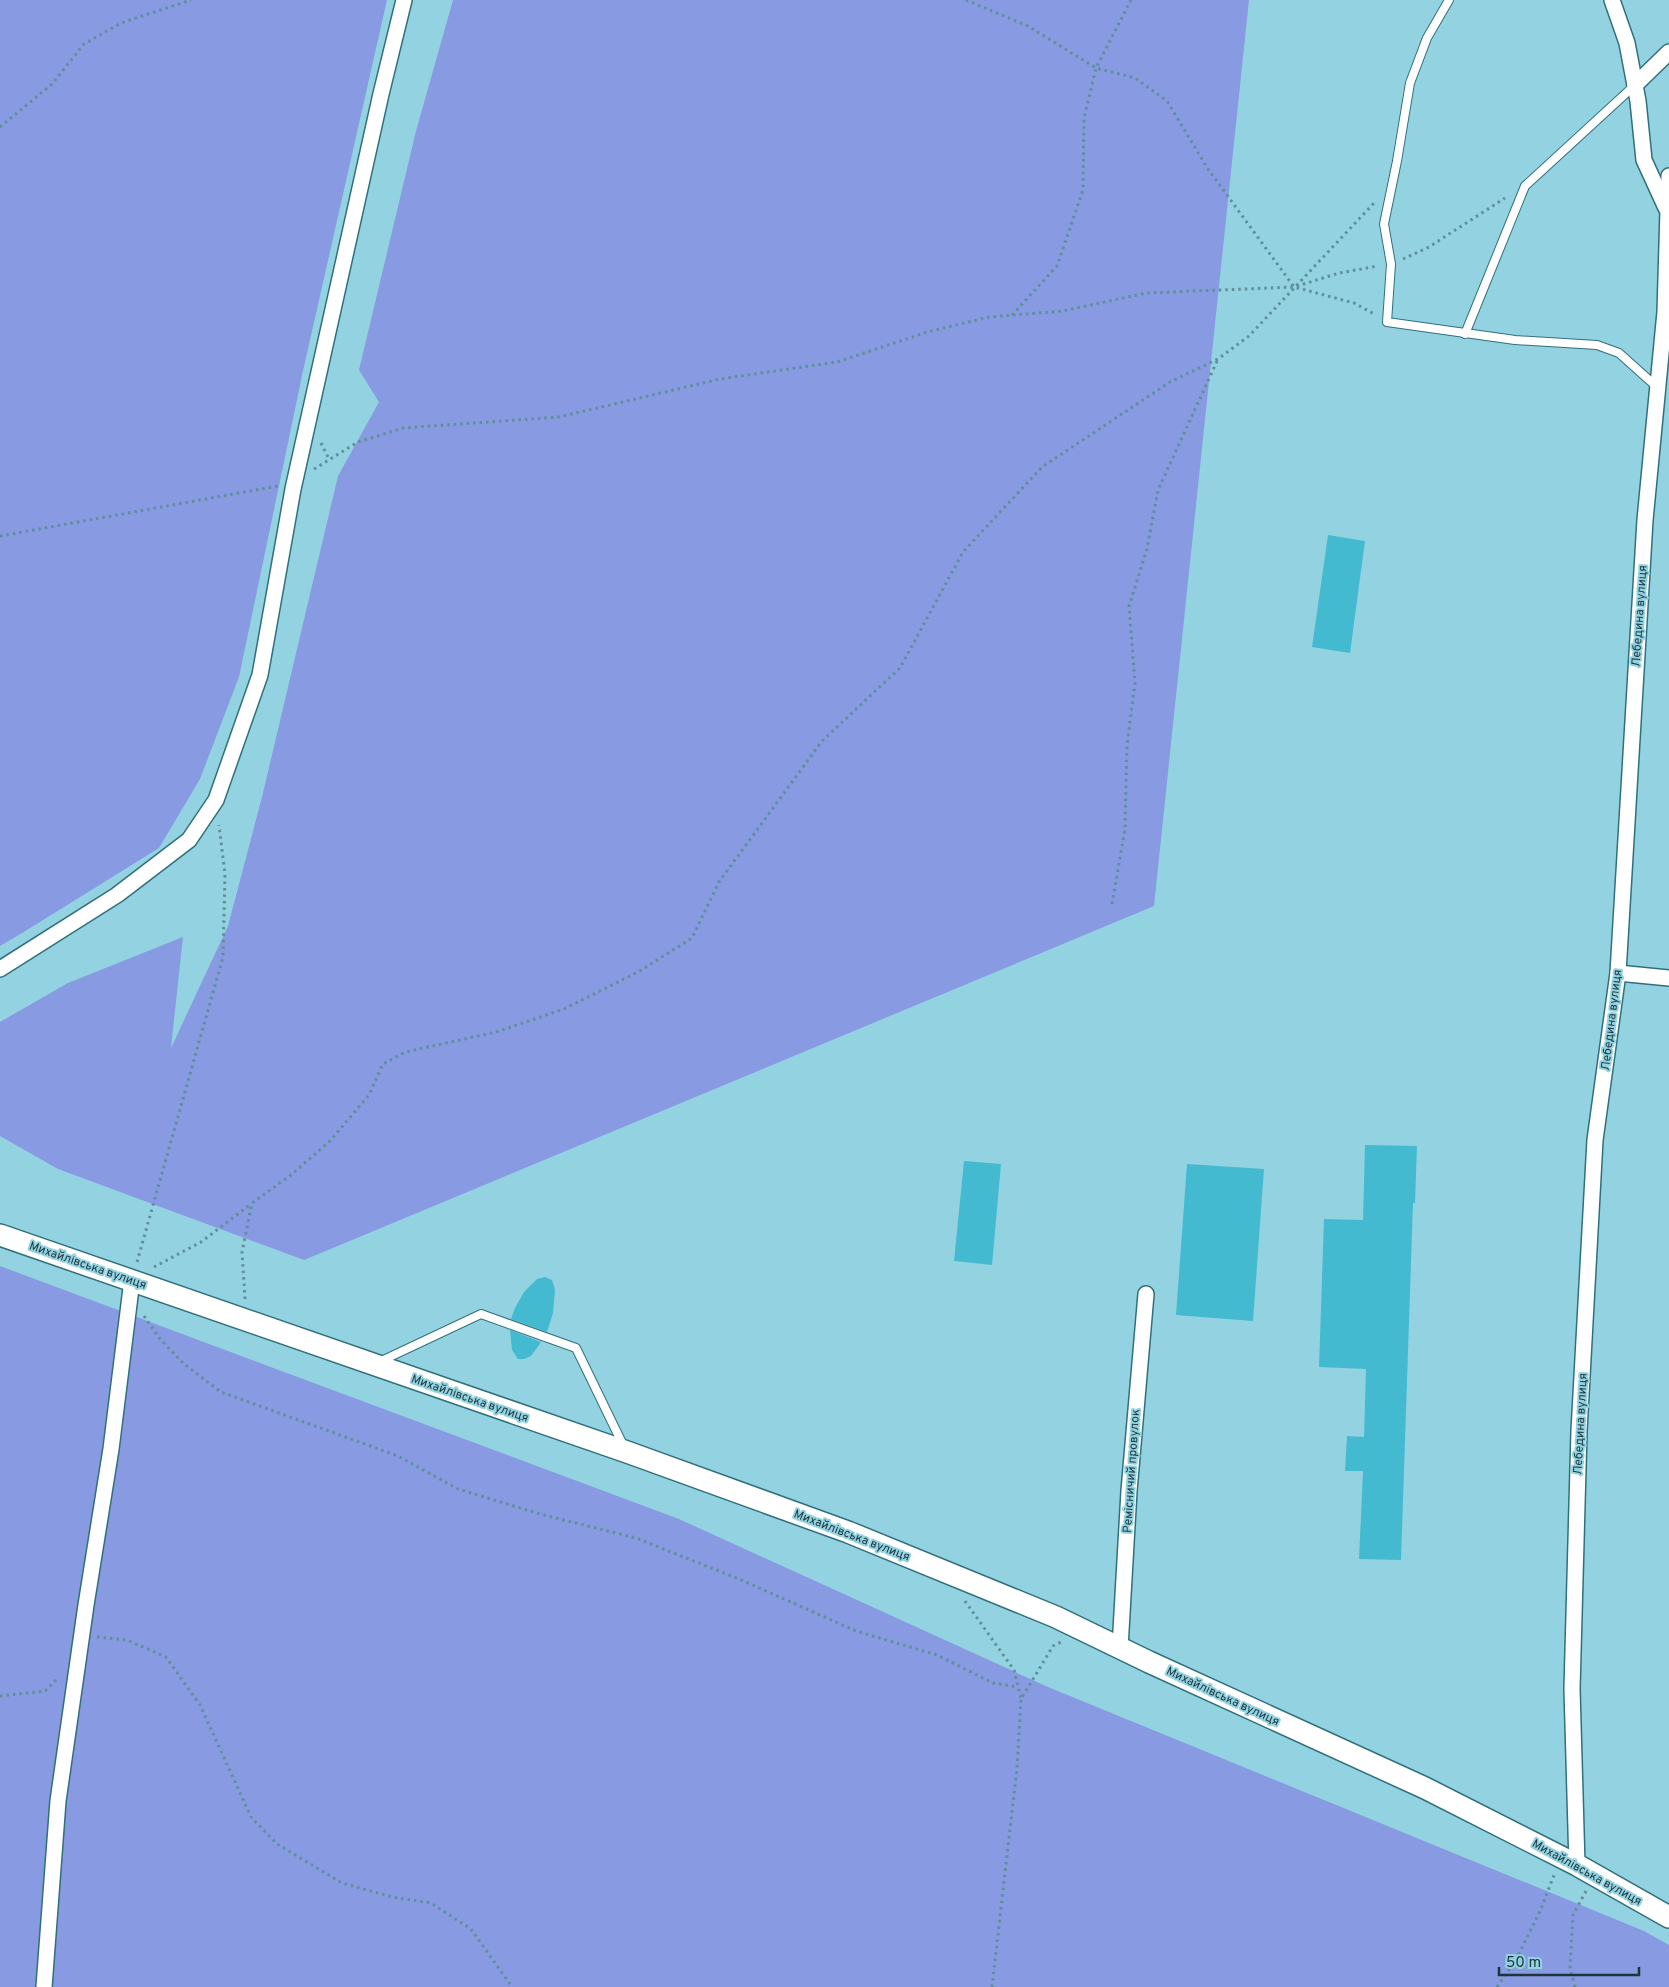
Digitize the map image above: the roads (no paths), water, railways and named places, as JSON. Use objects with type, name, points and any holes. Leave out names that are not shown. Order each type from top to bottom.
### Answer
[{"type":"main road","name":"Михайлівська вулиця","points":[[0,1235],[131,1287],[246,1319],[627,1452],[848,1532],[1056,1617],[1425,1788],[1577,1866],[1669,1917]]},
{"type":"street","points":[[0,969],[117,895],[189,840],[216,800],[260,675],[295,483],[381,94],[404,0]]},
{"type":"street","points":[[1612,0],[1627,43],[1635,86],[1644,160],[1668,212]]},
{"type":"street","points":[[1635,86],[1669,52]]},
{"type":"street","name":"Лебедина вулиця","points":[[1577,1866],[1572,1689],[1579,1432],[1595,1140],[1618,973],[1645,520],[1665,312],[1669,176]]},
{"type":"street","points":[[1618,973],[1669,978]]},
{"type":"street","points":[[44,1987],[58,1801],[78,1656],[111,1448],[131,1287]]},
{"type":"street","name":"Ремісничий провулок","points":[[1120,1648],[1129,1491],[1146,1294]]},
{"type":"lane","points":[[1449,0],[1427,38],[1410,83],[1384,224],[1391,264],[1387,322],[1515,340],[1596,345],[1619,353],[1658,388]]},
{"type":"lane","points":[[1465,334],[1525,186],[1635,86]]},
{"type":"lane","points":[[372,1364],[482,1314],[576,1348],[627,1452]]}]
